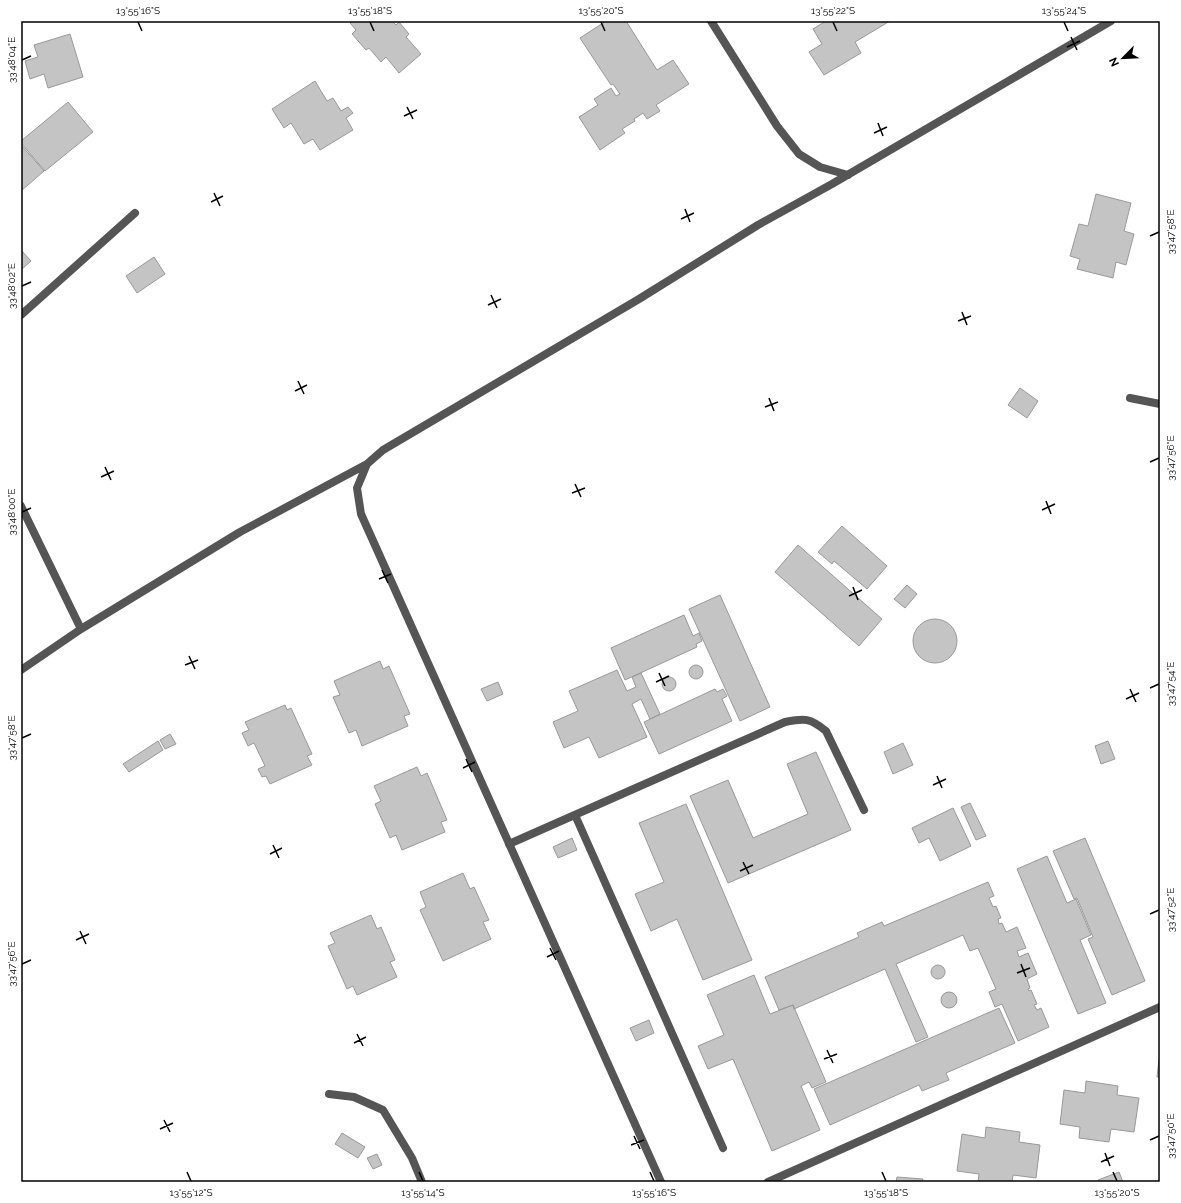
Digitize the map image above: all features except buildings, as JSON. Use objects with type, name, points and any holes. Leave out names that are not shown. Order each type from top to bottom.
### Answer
[{"type":"street","points":[[710,21],[777,126],[799,154],[820,167],[848,174]]},
{"type":"street","points":[[21,670],[81,629],[240,532],[367,464],[384,450],[639,299],[758,225],[1111,21]]},
{"type":"street","points":[[21,315],[135,213]]},
{"type":"street","points":[[1130,398],[1160,404]]},
{"type":"street","points":[[367,464],[357,488],[360,514],[662,1182]]},
{"type":"street","points":[[21,506],[81,629]]},
{"type":"street","points":[[509,844],[785,722],[802,718],[815,722],[826,731],[864,810]]},
{"type":"street","points":[[575,815],[723,1148]]},
{"type":"street","points":[[768,1182],[1160,1007]]},
{"type":"street","points":[[329,1094],[354,1097],[383,1110],[412,1158],[422,1182]]}]
